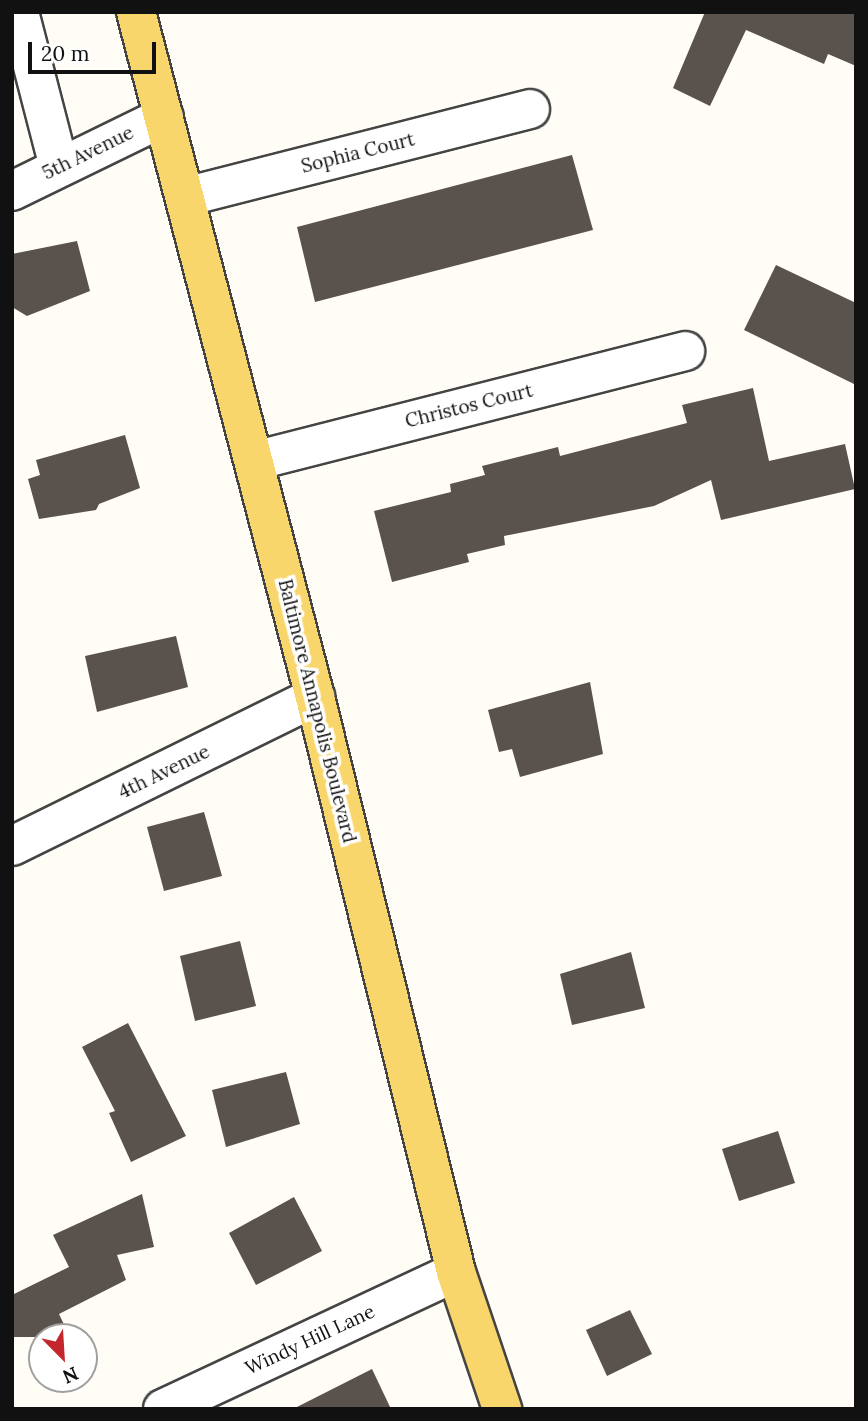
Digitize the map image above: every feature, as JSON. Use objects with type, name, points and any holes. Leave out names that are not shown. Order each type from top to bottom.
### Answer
[{"type":"main road","name":"Baltimore Annapolis Boulevard","points":[[136,12],[315,697],[456,1272],[502,1409]]},
{"type":"street","points":[[19,12],[59,167]]},
{"type":"street","name":"Sophia Court","points":[[185,197],[530,109]]},
{"type":"street","name":"5th Avenue","points":[[12,191],[164,117]]},
{"type":"street","name":"Christos Court","points":[[254,461],[685,351]]},
{"type":"street","name":"4th Avenue","points":[[15,835],[315,697]]},
{"type":"street","name":"Windy Hill Lane","points":[[163,1409],[456,1272]]},
{"type":"building","points":[[705,12],[856,12],[856,66],[828,54],[824,64],[746,30],[710,106],[673,88]]},
{"type":"building","points":[[572,155],[593,230],[315,302],[297,227]]},
{"type":"building","points":[[77,241],[90,291],[27,316],[12,307],[12,254]]},
{"type":"building","points":[[776,265],[856,303],[856,385],[744,330]]},
{"type":"building","points":[[753,388],[769,461],[845,444],[855,489],[721,520],[711,480],[654,506],[504,536],[505,545],[467,554],[469,562],[392,582],[374,511],[451,492],[450,484],[485,475],[482,466],[558,447],[560,456],[687,423],[682,405]]},
{"type":"building","points":[[125,435],[140,488],[99,504],[96,510],[39,519],[28,479],[40,475],[36,460]]},
{"type":"building","points":[[176,636],[188,687],[97,712],[85,656]]},
{"type":"building","points":[[590,682],[603,754],[520,777],[512,749],[499,752],[488,710]]},
{"type":"building","points":[[204,812],[222,876],[164,891],[147,827]]},
{"type":"building","points":[[240,941],[256,1006],[195,1021],[180,956]]},
{"type":"building","points":[[631,952],[645,1008],[572,1025],[560,974]]},
{"type":"building","points":[[128,1023],[186,1136],[131,1162],[109,1113],[115,1111],[82,1047]]},
{"type":"building","points":[[286,1072],[300,1124],[226,1147],[212,1090]]},
{"type":"building","points":[[778,1131],[795,1183],[739,1201],[722,1149]]},
{"type":"building","points":[[142,1194],[154,1247],[117,1255],[126,1280],[59,1314],[63,1323],[28,1323],[28,1337],[12,1337],[12,1295],[69,1267],[53,1235]]},
{"type":"building","points":[[294,1197],[322,1251],[256,1285],[229,1233]]},
{"type":"building","points":[[630,1310],[652,1354],[607,1376],[586,1330]]},
{"type":"building","points":[[372,1369],[391,1409],[293,1409]]}]
